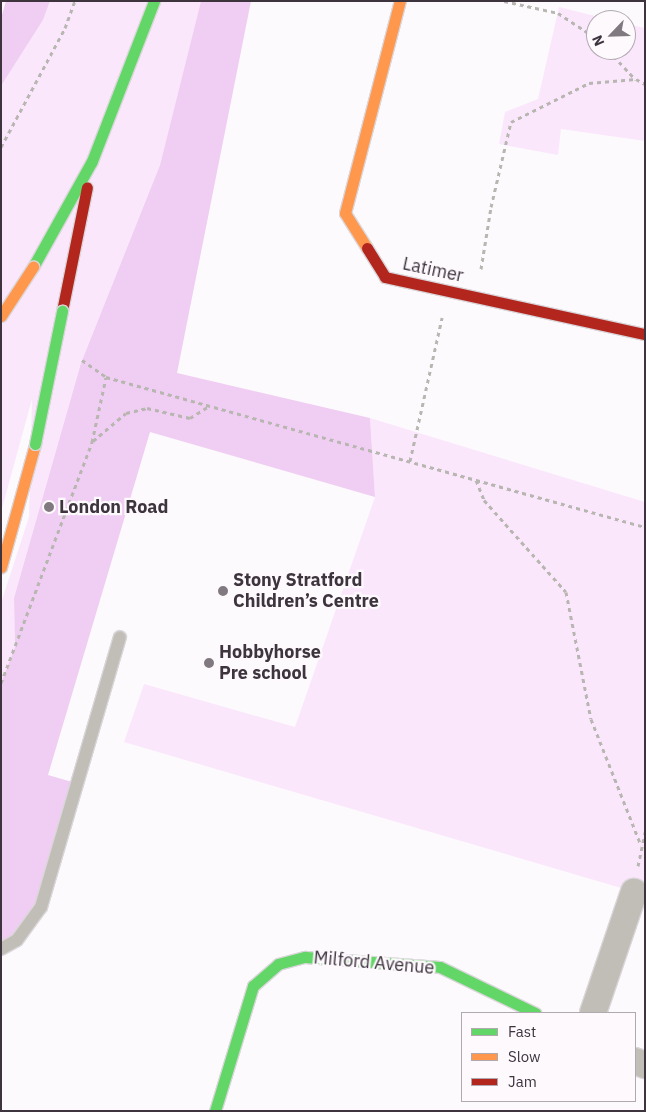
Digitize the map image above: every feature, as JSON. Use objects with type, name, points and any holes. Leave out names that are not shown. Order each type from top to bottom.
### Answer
[{"type":"street","points":[[1,316],[33,266],[92,161],[154,1]]},
{"type":"street","name":"Latimer","points":[[400,1],[344,213],[385,277],[645,334]]},
{"type":"street","points":[[1,567],[35,444],[92,161]]},
{"type":"street","points":[[593,1012],[634,892]]},
{"type":"street","name":"Milford Avenue","points":[[216,1111],[253,986],[278,964],[305,957],[440,967],[533,1012]]},
{"type":"lane","points":[[1,949],[17,940],[41,907],[120,637]]},
{"type":"path","points":[[1,147],[65,28],[75,1]]},
{"type":"path","points":[[504,1],[558,13],[586,31]]},
{"type":"path","points":[[618,60],[636,79],[645,84]]},
{"type":"path","points":[[475,297],[491,207],[511,122],[589,83],[636,79]]},
{"type":"path","points":[[410,462],[448,291]]},
{"type":"path","points":[[1,683],[92,442],[106,377],[645,527]]},
{"type":"path","points":[[92,442],[126,413],[147,408],[190,418],[210,406]]},
{"type":"path","points":[[476,480],[484,500],[566,592],[591,719],[641,846]]},
{"type":"shaded area","points":[[6,1],[50,1],[43,20],[1,86],[1,18]]},
{"type":"shaded area","points":[[50,1],[201,1],[160,165],[81,363],[14,598],[15,647],[1,683],[1,603],[29,517],[32,399],[1,512],[1,86],[43,20]]},
{"type":"shaded area","points":[[201,1],[251,1],[177,373],[370,418],[375,497],[150,432],[48,775],[79,784],[41,907],[1,949],[1,683],[15,647],[14,598],[81,363],[160,165]]},
{"type":"shaded area","points":[[559,7],[586,14],[586,60],[636,60],[636,26],[645,28],[645,141],[561,129],[558,155],[499,144],[505,112],[538,99]]},
{"type":"shaded area","points":[[370,418],[645,502],[645,895],[124,742],[144,684],[295,727],[375,497]]},
{"type":"traffic: fast","points":[[33,267],[92,161],[154,1]]},
{"type":"traffic: fast","points":[[35,444],[62,311]]},
{"type":"traffic: fast","points":[[215,1111],[253,986],[278,964],[305,957],[440,967],[533,1012]]},
{"type":"traffic: slow","points":[[367,248],[345,213],[400,1]]},
{"type":"traffic: slow","points":[[1,316],[33,267]]},
{"type":"traffic: slow","points":[[1,567],[35,444]]},
{"type":"traffic: jam","points":[[62,311],[87,187]]},
{"type":"traffic: jam","points":[[367,248],[385,277],[645,334]]},
{"type":"place","name":"London Road","points":[[49,507]]},
{"type":"place","name":"Stony Stratford Children’s Centre","points":[[223,591]]},
{"type":"place","name":"Hobbyhorse Pre school","points":[[209,663]]}]
